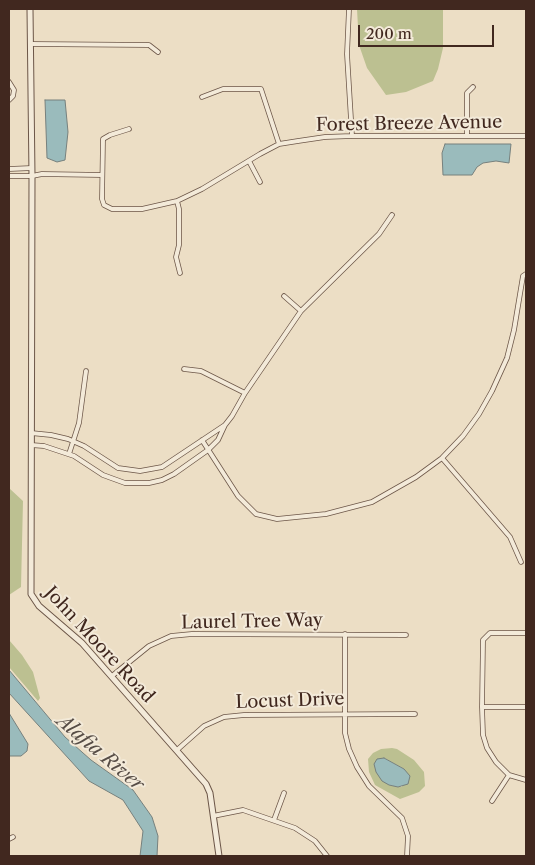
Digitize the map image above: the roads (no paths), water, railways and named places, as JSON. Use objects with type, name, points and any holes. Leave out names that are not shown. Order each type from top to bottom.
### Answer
[{"type":"street","name":"John Moore Road","points":[[30,9],[32,597],[39,606],[78,638],[208,787],[219,856]]},
{"type":"street","points":[[349,9],[347,54],[352,136]]},
{"type":"street","points":[[31,44],[149,45],[158,52]]},
{"type":"street","points":[[9,82],[14,90],[13,96],[9,100]]},
{"type":"street","points":[[467,136],[467,93],[473,86]]},
{"type":"street","points":[[202,97],[223,89],[261,89],[279,144]]},
{"type":"street","name":"Forest Breeze Avenue","points":[[129,129],[110,134],[103,139],[102,199],[107,208],[112,210],[142,209],[177,201],[202,189],[279,144],[325,137],[352,136],[526,136]]},
{"type":"street","points":[[249,161],[260,182]]},
{"type":"street","points":[[32,168],[11,169],[11,176],[42,174],[102,175]]},
{"type":"street","points":[[177,201],[180,209],[179,245],[176,257],[180,273]]},
{"type":"street","points":[[31,445],[44,446],[69,454],[112,479],[124,483],[144,484],[168,478],[208,450],[218,440],[245,393],[301,311],[379,234],[392,215]]},
{"type":"street","points":[[202,440],[238,496],[256,514],[277,519],[326,514],[372,502],[416,477],[442,458],[479,414],[507,358],[524,276],[526,274]]},
{"type":"street","points":[[284,296],[301,311]]},
{"type":"street","points":[[184,369],[202,370],[245,393]]},
{"type":"street","points":[[69,454],[79,423],[86,371]]},
{"type":"street","points":[[31,433],[51,434],[73,441],[89,449],[113,466],[140,471],[162,467],[225,425]]},
{"type":"street","points":[[442,458],[510,537],[521,562]]},
{"type":"street","points":[[526,634],[490,633],[483,640],[482,707],[483,735],[487,748],[496,762],[508,774],[526,780]]},
{"type":"street","name":"Laurel Tree Way","points":[[112,676],[149,646],[171,636],[192,634],[406,635]]},
{"type":"street","points":[[345,634],[345,733],[349,749],[357,767],[370,786],[402,818],[408,836],[407,856]]},
{"type":"street","points":[[482,707],[526,707]]},
{"type":"street","name":"Locust Drive","points":[[177,750],[204,726],[224,717],[345,713],[414,714]]},
{"type":"street","points":[[492,801],[508,774]]},
{"type":"street","points":[[274,820],[284,793]]},
{"type":"street","points":[[213,816],[243,810],[274,820],[295,828],[315,841],[327,856]]},
{"type":"water","points":[[45,100],[65,100],[68,132],[65,160],[57,162],[47,158]]},
{"type":"water","points":[[445,144],[511,144],[509,163],[496,161],[483,163],[477,167],[472,175],[443,175],[442,153]]},
{"type":"water","name":"Alafia River","points":[[9,670],[65,737],[91,760],[133,790],[152,817],[158,836],[157,856],[140,856],[143,831],[123,800],[89,781],[9,693]]},
{"type":"water","points":[[9,713],[28,744],[27,751],[21,756],[9,756]]},
{"type":"water","points":[[384,758],[404,769],[410,776],[408,784],[398,787],[382,781],[376,772],[374,764],[377,759]]}]
